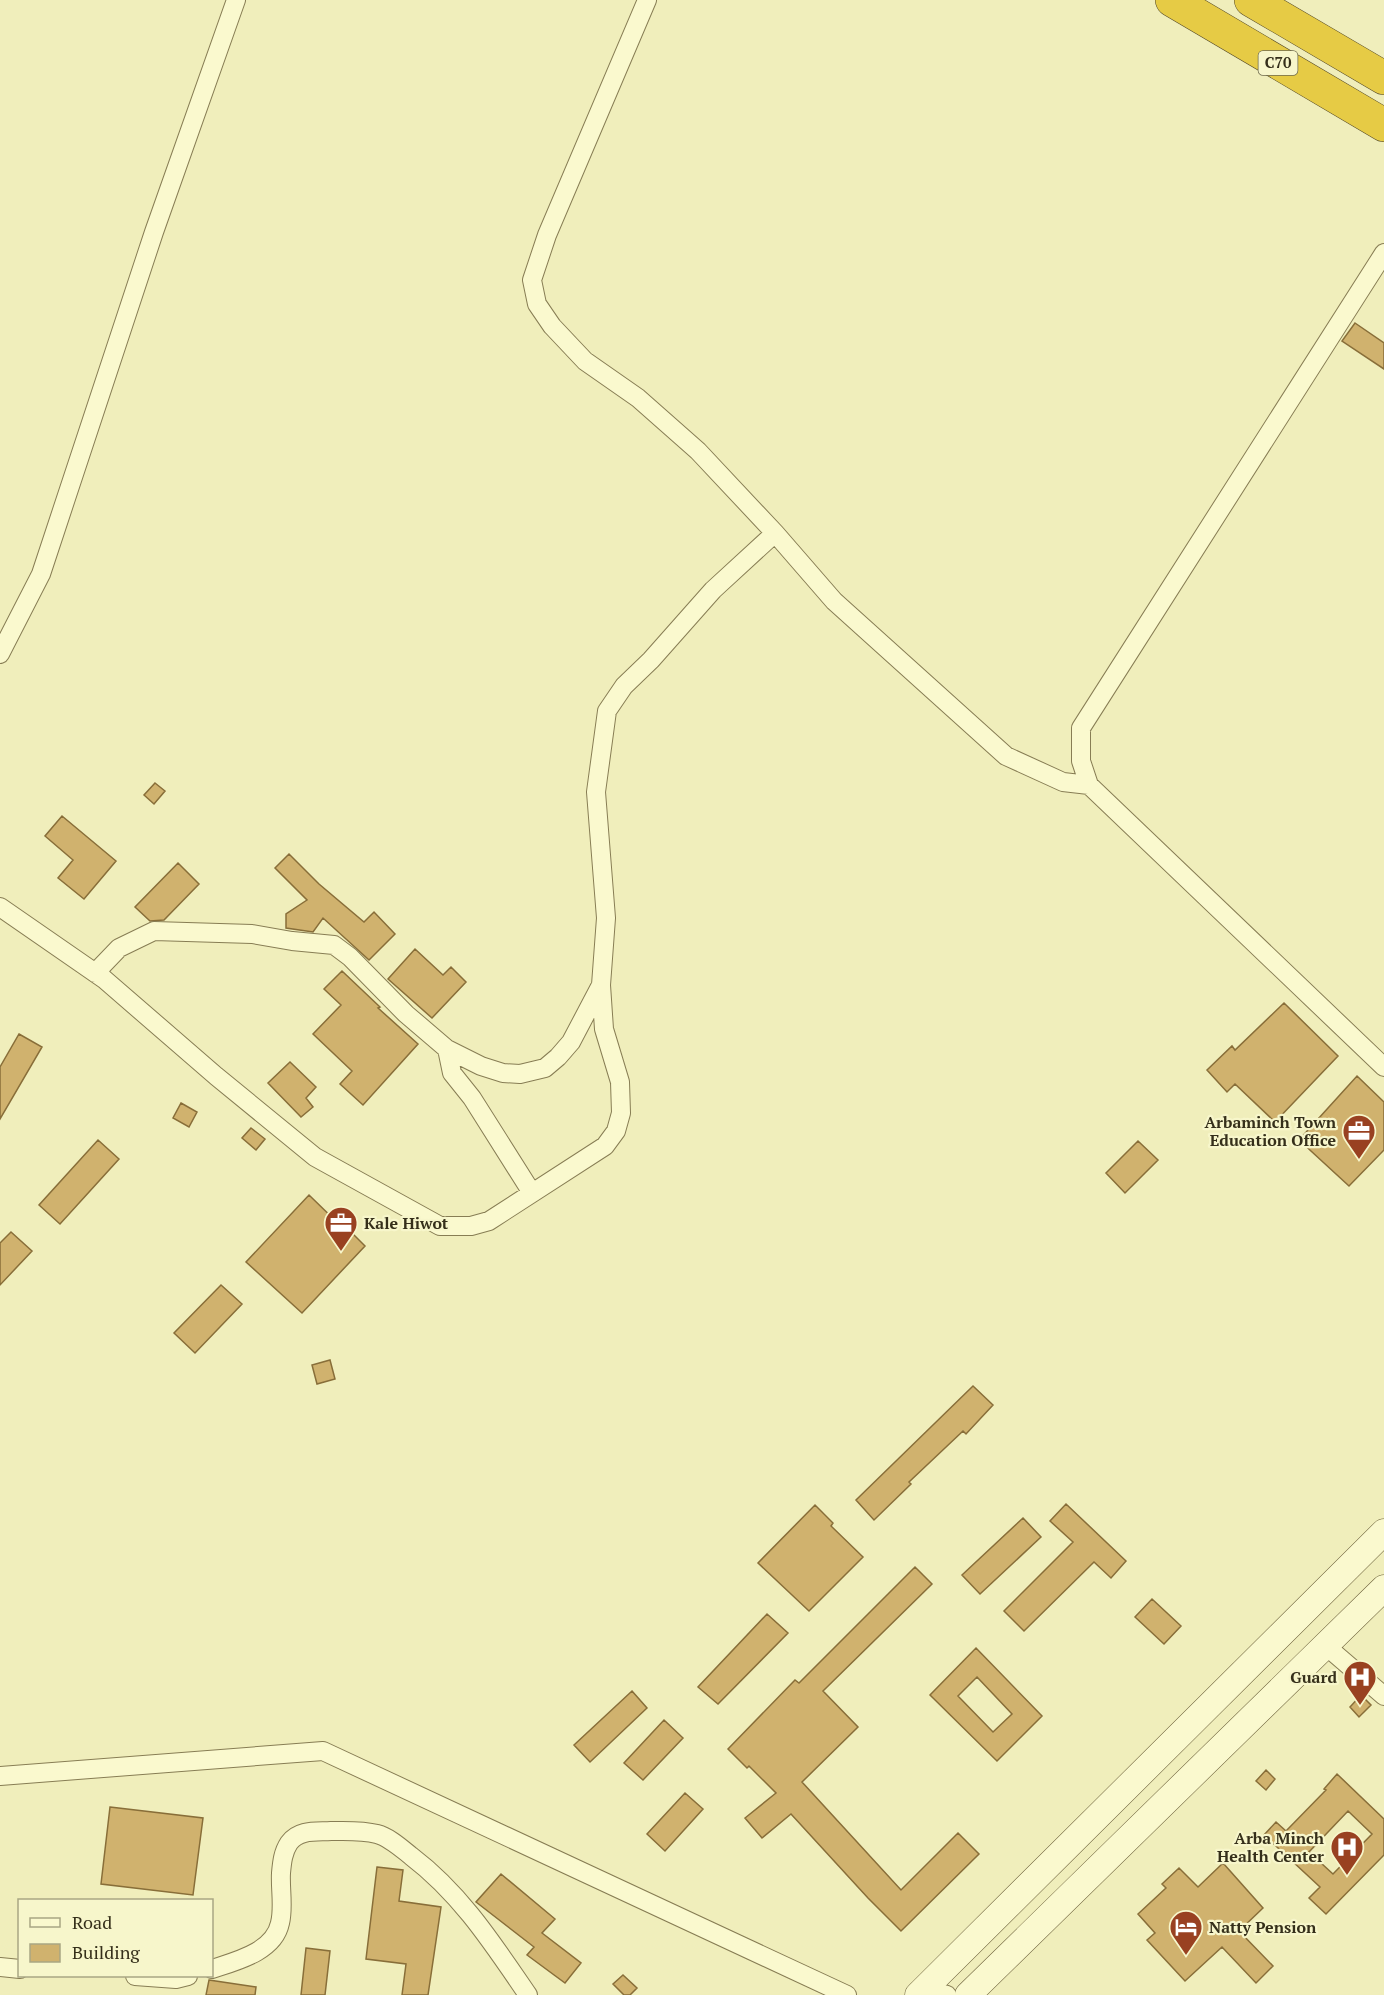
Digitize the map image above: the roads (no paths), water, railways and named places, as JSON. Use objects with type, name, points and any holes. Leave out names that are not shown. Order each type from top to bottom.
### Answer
[{"type":"highway","name":"C70","points":[[1172,0],[1384,125]]},
{"type":"highway","name":"C70","points":[[1251,0],[1384,78]]},
{"type":"main road","points":[[930,1993],[1093,1822],[1384,1532]]},
{"type":"main road","points":[[968,1995],[1384,1588]]},
{"type":"main road","points":[[1093,1822],[1117,1847]]},
{"type":"street","points":[[0,654],[41,574],[154,232],[236,0]]},
{"type":"street","points":[[647,0],[547,235],[532,280],[537,304],[552,326],[585,361],[638,398],[689,443],[775,533],[834,602],[1006,756],[1063,782],[1089,784]]},
{"type":"street","points":[[1384,253],[1081,728],[1081,761],[1089,784],[1384,1067]]},
{"type":"street","points":[[0,907],[95,973],[315,1157],[440,1226],[471,1226],[489,1221],[605,1146],[616,1131],[621,1113],[620,1082],[604,1029],[601,985],[606,918],[596,792],[608,711],[624,686],[651,660],[713,590],[775,533]]},
{"type":"street","points":[[95,973],[119,948],[154,931],[252,934],[334,945],[350,957],[406,1014],[447,1048],[481,1066],[503,1073],[520,1074],[545,1068],[558,1057],[571,1042],[601,985]]},
{"type":"street","points":[[447,1048],[452,1074],[472,1098],[532,1193]]},
{"type":"street","points":[[1326,1646],[1384,1696]]},
{"type":"street","points":[[0,1776],[323,1751],[848,1995]]},
{"type":"street","points":[[213,1969],[266,1947],[276,1933],[280,1923],[284,1851],[291,1840],[305,1832],[351,1831],[379,1834],[398,1845],[433,1873],[457,1897],[485,1931],[528,1995]]},
{"type":"street","points":[[0,1967],[18,1969]]},
{"type":"street","points":[[149,1977],[176,1979],[184,1977]]},
{"type":"place","name":"Arbaminch Town Education Office","points":[[1359,1160]]},
{"type":"place","name":"Kale Hiwot","points":[[341,1252]]},
{"type":"place","name":"Guard","points":[[1360,1706]]},
{"type":"place","name":"Arba Minch Health Center","points":[[1347,1876]]},
{"type":"place","name":"Natty Pension","points":[[1186,1956]]}]
